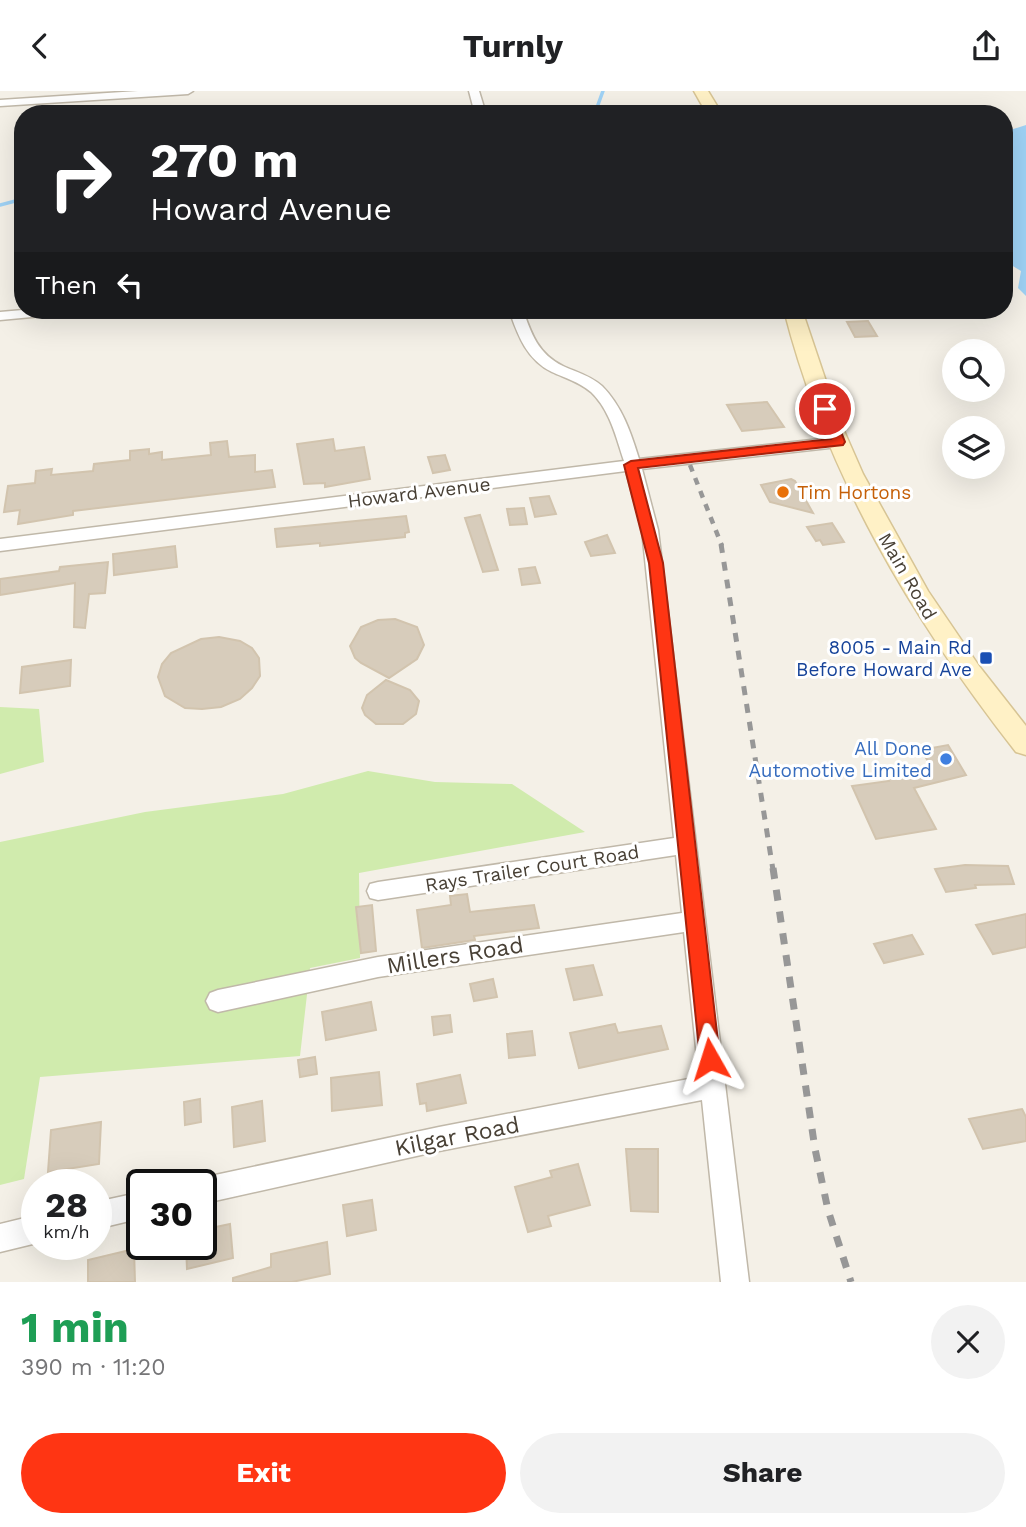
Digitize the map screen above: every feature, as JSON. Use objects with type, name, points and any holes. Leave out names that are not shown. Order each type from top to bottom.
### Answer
[{"type":"main road","name":"Main Road","points":[[796,319],[838,442],[893,555],[926,610],[1026,745]]},
{"type":"street","points":[[0,103],[188,91]]},
{"type":"street","points":[[519,319],[526,340],[536,356],[552,369],[590,387],[607,402],[631,465],[656,563],[735,1282]]},
{"type":"street","name":"Howard Avenue","points":[[0,545],[631,465],[838,442]]},
{"type":"street","name":"Rays Trailer Court Road","points":[[378,891],[687,845]]},
{"type":"street","name":"Millers Road","points":[[218,1001],[378,967],[694,921]]},
{"type":"street","name":"Kilgar Road","points":[[217,1188],[412,1145],[713,1086]]},
{"type":"street","points":[[0,1238],[21,1233]]},
{"type":"green space","points":[[0,707],[39,709],[44,762],[0,774]]},
{"type":"green space","points":[[368,771],[435,782],[512,784],[585,832],[359,873],[360,958],[310,968],[300,1056],[40,1077],[26,1169],[21,1169],[21,1180],[0,1185],[0,842],[145,812],[283,794]]},
{"type":"water","points":[[1026,125],[1026,296],[1018,288],[1021,271],[1013,266],[1013,129]]},
{"type":"building","points":[[868,321],[877,336],[855,337],[847,322]]},
{"type":"building","points":[[767,402],[784,427],[742,431],[727,405]]},
{"type":"building","points":[[333,439],[335,451],[364,447],[370,479],[325,487],[325,483],[304,484],[297,444]]},
{"type":"building","points":[[227,441],[229,457],[255,455],[255,472],[272,470],[275,487],[73,511],[73,515],[18,524],[20,510],[4,512],[8,486],[35,483],[36,471],[52,469],[51,475],[93,471],[94,464],[130,460],[130,451],[149,449],[149,454],[162,452],[162,460],[211,455],[210,443]]},
{"type":"building","points":[[445,455],[450,470],[433,473],[428,457]]},
{"type":"building","name":"Tim Hortons","points":[[791,479],[795,481],[813,513],[770,502],[761,485]]},
{"type":"building","points":[[549,496],[556,514],[535,517],[530,498]]},
{"type":"building","points":[[524,508],[527,524],[510,525],[507,509]]},
{"type":"building","points":[[480,515],[498,570],[483,572],[465,518]]},
{"type":"building","points":[[406,516],[409,532],[405,533],[405,537],[320,546],[320,543],[277,547],[275,529]]},
{"type":"building","points":[[832,523],[844,542],[823,545],[820,540],[816,541],[807,527]]},
{"type":"building","points":[[607,535],[615,553],[591,556],[585,542]]},
{"type":"building","points":[[175,546],[177,567],[114,575],[113,554]]},
{"type":"building","points":[[108,562],[105,593],[89,594],[85,628],[74,627],[75,583],[0,595],[0,579],[59,571],[60,567]]},
{"type":"building","points":[[535,567],[540,583],[522,585],[519,569]]},
{"type":"building","points":[[395,619],[417,627],[424,645],[417,659],[389,678],[361,663],[355,658],[350,646],[361,627],[378,620]]},
{"type":"building","points":[[219,637],[240,641],[252,648],[259,658],[260,676],[252,688],[240,699],[221,707],[202,709],[185,708],[165,696],[158,677],[162,664],[171,653],[201,639]]},
{"type":"building","points":[[71,660],[70,686],[20,693],[22,667]]},
{"type":"building","points":[[386,680],[410,690],[419,701],[416,714],[403,724],[376,724],[365,715],[362,708],[367,695]]},
{"type":"building","points":[[948,745],[966,775],[914,788],[936,829],[876,839],[852,786],[889,781],[887,777],[903,774],[901,771],[931,766],[921,750]]},
{"type":"building","points":[[965,865],[1008,866],[1014,884],[975,885],[976,888],[946,892],[935,869]]},
{"type":"building","points":[[467,894],[470,912],[534,905],[539,928],[474,936],[475,940],[422,948],[417,910],[451,905],[450,896]]},
{"type":"building","points":[[372,905],[376,951],[361,953],[356,907]]},
{"type":"building","points":[[1026,914],[1026,947],[993,954],[976,925]]},
{"type":"building","points":[[912,935],[923,954],[884,963],[874,944]]},
{"type":"building","points":[[593,965],[602,995],[574,1000],[566,969]]},
{"type":"building","points":[[493,979],[497,997],[474,1001],[470,984]]},
{"type":"building","points":[[371,1002],[376,1030],[326,1040],[322,1012]]},
{"type":"building","points":[[450,1015],[452,1032],[434,1035],[432,1017]]},
{"type":"building","points":[[615,1024],[618,1033],[661,1026],[668,1049],[579,1068],[570,1033]]},
{"type":"building","points":[[532,1031],[535,1055],[509,1058],[507,1034]]},
{"type":"building","points":[[315,1057],[317,1074],[300,1077],[298,1060]]},
{"type":"building","points":[[379,1072],[382,1105],[332,1111],[331,1078]]},
{"type":"building","points":[[460,1075],[466,1103],[427,1111],[426,1103],[420,1104],[417,1084]]},
{"type":"building","points":[[200,1099],[201,1122],[185,1125],[184,1102]]},
{"type":"building","points":[[262,1101],[265,1141],[234,1147],[232,1107]]},
{"type":"building","points":[[1022,1109],[1026,1117],[1026,1141],[983,1149],[969,1119]]},
{"type":"building","points":[[101,1122],[99,1164],[48,1169],[51,1130]]},
{"type":"building","points":[[626,1149],[658,1149],[658,1212],[631,1211]]},
{"type":"building","points":[[578,1164],[590,1205],[548,1216],[551,1226],[528,1232],[515,1187],[552,1177],[550,1171]]},
{"type":"building","points":[[372,1200],[376,1230],[347,1236],[343,1205]]},
{"type":"building","points":[[230,1224],[233,1258],[187,1269],[187,1260],[217,1260],[217,1227]]},
{"type":"building","points":[[327,1242],[330,1274],[292,1282],[233,1282],[233,1278],[271,1267],[271,1254]]},
{"type":"building","points":[[126,1251],[126,1260],[134,1260],[135,1282],[88,1282],[88,1260],[112,1260],[112,1254]]},
{"type":"waterway","points":[[598,105],[603,91]]},
{"type":"waterway","points":[[0,205],[14,201]]},
{"type":"railway","points":[[690,465],[722,546]]},
{"type":"railway","points":[[721,544],[773,870]]},
{"type":"railway","points":[[773,868],[815,1149],[828,1210],[851,1282]]},
{"type":"place","name":"Tim Hortons","points":[[783,492]]},
{"type":"place","name":"8005 - Main Rd Before Howard Ave","points":[[986,658]]},
{"type":"place","name":"All Done Automotive Limited","points":[[946,759]]},
{"type":"route","points":[[710,1059],[656,563],[650,530],[631,465],[838,442],[825,409]]}]
